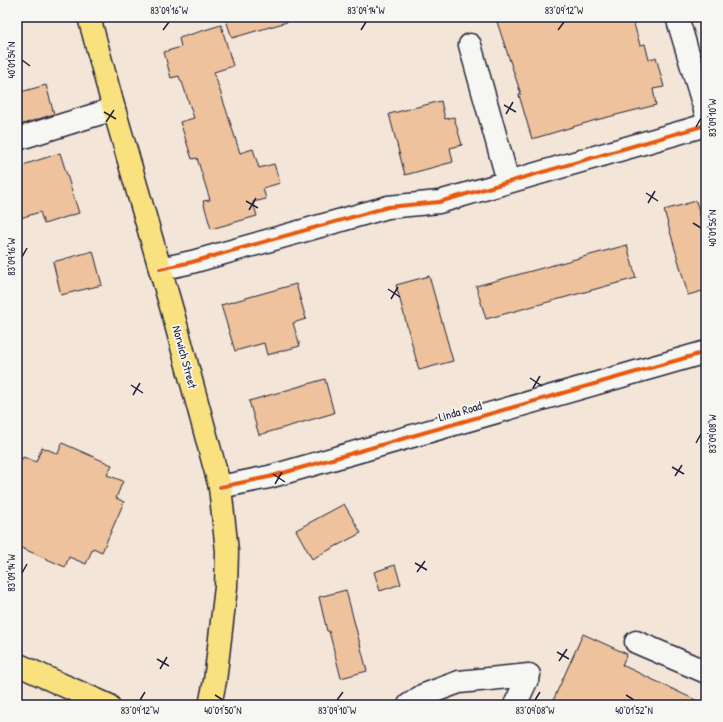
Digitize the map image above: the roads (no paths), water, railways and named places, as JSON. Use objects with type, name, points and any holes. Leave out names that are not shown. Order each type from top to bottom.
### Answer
[{"type":"main road","name":"Norwich Street","points":[[89,17],[172,310],[220,487],[227,551],[226,587],[215,681],[210,705]]},
{"type":"main road","points":[[17,664],[108,705]]},
{"type":"street","points":[[677,17],[706,113]]},
{"type":"street","points":[[470,45],[508,181]]},
{"type":"street","points":[[17,139],[114,109]]},
{"type":"street","points":[[160,269],[192,262],[388,208],[439,202],[706,125]]},
{"type":"street","name":"Linda Road","points":[[220,487],[269,477],[706,352]]},
{"type":"street","points":[[636,642],[706,672]]},
{"type":"street","points":[[408,705],[424,695],[459,682],[528,675],[515,705]]}]
